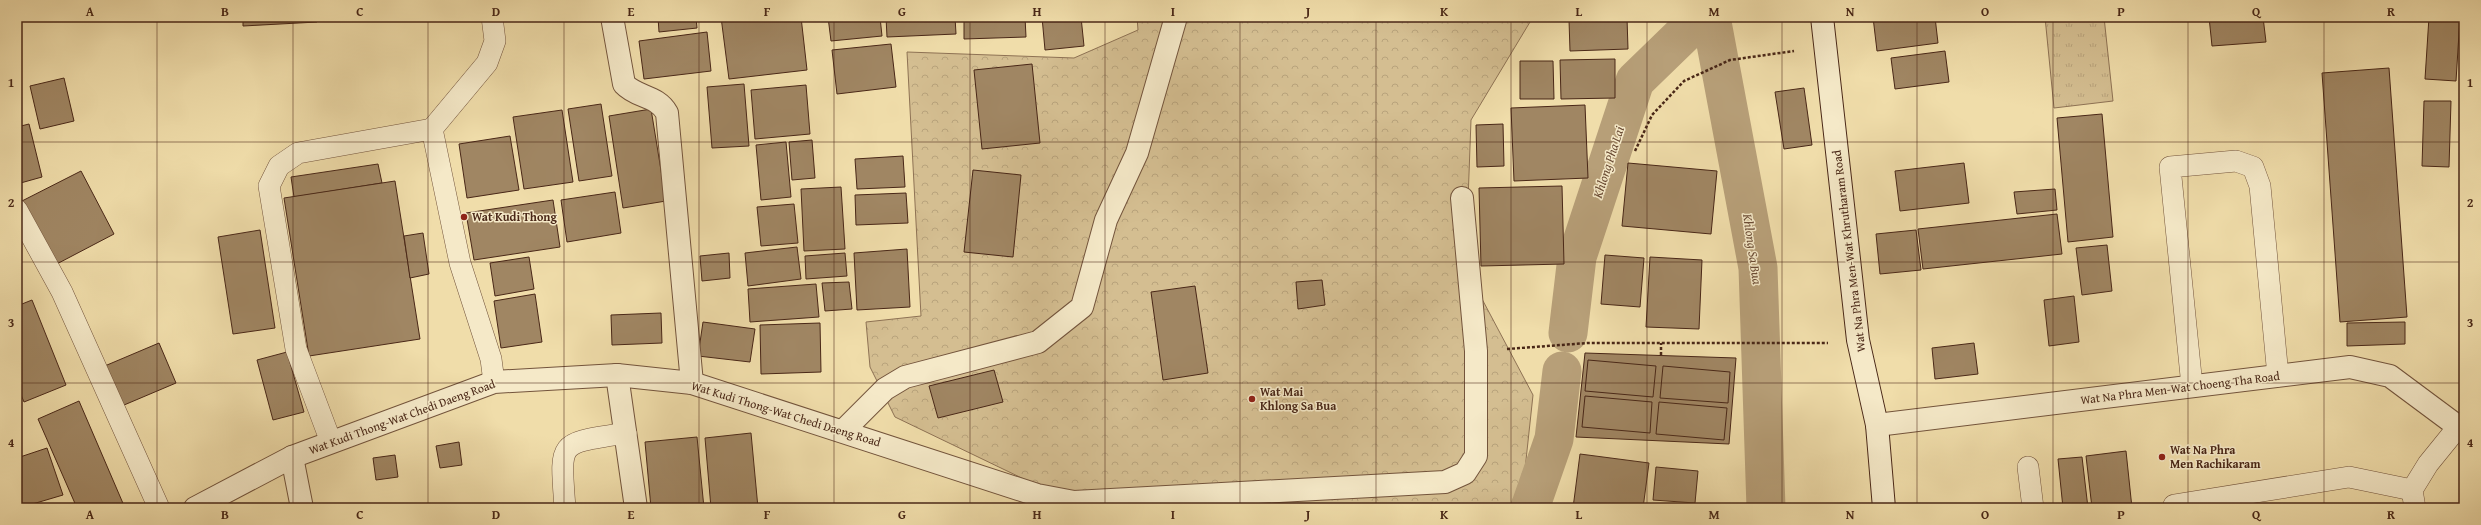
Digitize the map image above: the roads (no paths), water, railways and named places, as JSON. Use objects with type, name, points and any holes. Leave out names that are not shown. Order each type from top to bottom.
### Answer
[{"type":"street","points":[[612,17],[624,84],[629,89],[657,100],[667,113],[692,383]]},
{"type":"street","points":[[843,431],[885,389],[905,377],[1038,342],[1082,307],[1106,220],[1136,153],[1176,17]]},
{"type":"street","name":"Wat Na Phra Men-Wat Khrutharam Road","points":[[1822,17],[1858,340],[1877,425],[1884,508]]},
{"type":"street","name":"Wat Kudi Thong-Wat Chedi Daeng Road","points":[[195,508],[292,457],[494,382],[617,375],[692,383],[1038,495],[1074,502],[1445,482],[1465,473],[1476,456],[1476,351],[1462,198]]},
{"type":"street","name":"Wat Na Phra Men-Wat Choeng Tha Road","points":[[1877,425],[2350,367],[2390,376],[2462,427]]},
{"type":"street","points":[[617,375],[636,508]]},
{"type":"street","points":[[292,457],[302,508]]},
{"type":"lane","points":[[331,442],[296,350],[269,186],[278,166],[298,153],[432,129],[487,63],[494,41],[492,17]]},
{"type":"lane","points":[[432,129],[460,263],[491,359],[494,382]]},
{"type":"lane","points":[[2192,386],[2170,168],[2236,161],[2252,167],[2260,186],[2278,376]]},
{"type":"lane","points":[[17,210],[62,292],[159,508]]},
{"type":"lane","points":[[2174,505],[2349,477],[2414,499],[2428,464],[2462,427]]},
{"type":"lane","points":[[565,508],[561,461],[565,450],[576,441],[626,433]]},
{"type":"lane","points":[[2028,467],[2033,508]]},
{"type":"waterway","name":"Khlong Pha Lai","points":[[1568,333],[1577,257],[1635,81],[1701,17]]},
{"type":"waterway","name":"Khlong Sa Bua","points":[[1711,17],[1758,268],[1766,508]]},
{"type":"waterway","name":"Khlong Pha Lai","points":[[1530,508],[1554,439],[1562,371]]},
{"type":"place","name":"Wat Kudi Thong","points":[[464,217]]},
{"type":"place","name":"Wat Mai Khlong Sa Bua","points":[[1252,399]]},
{"type":"place","name":"Wat Na Phra Men Rachikaram","points":[[2162,457]]}]
